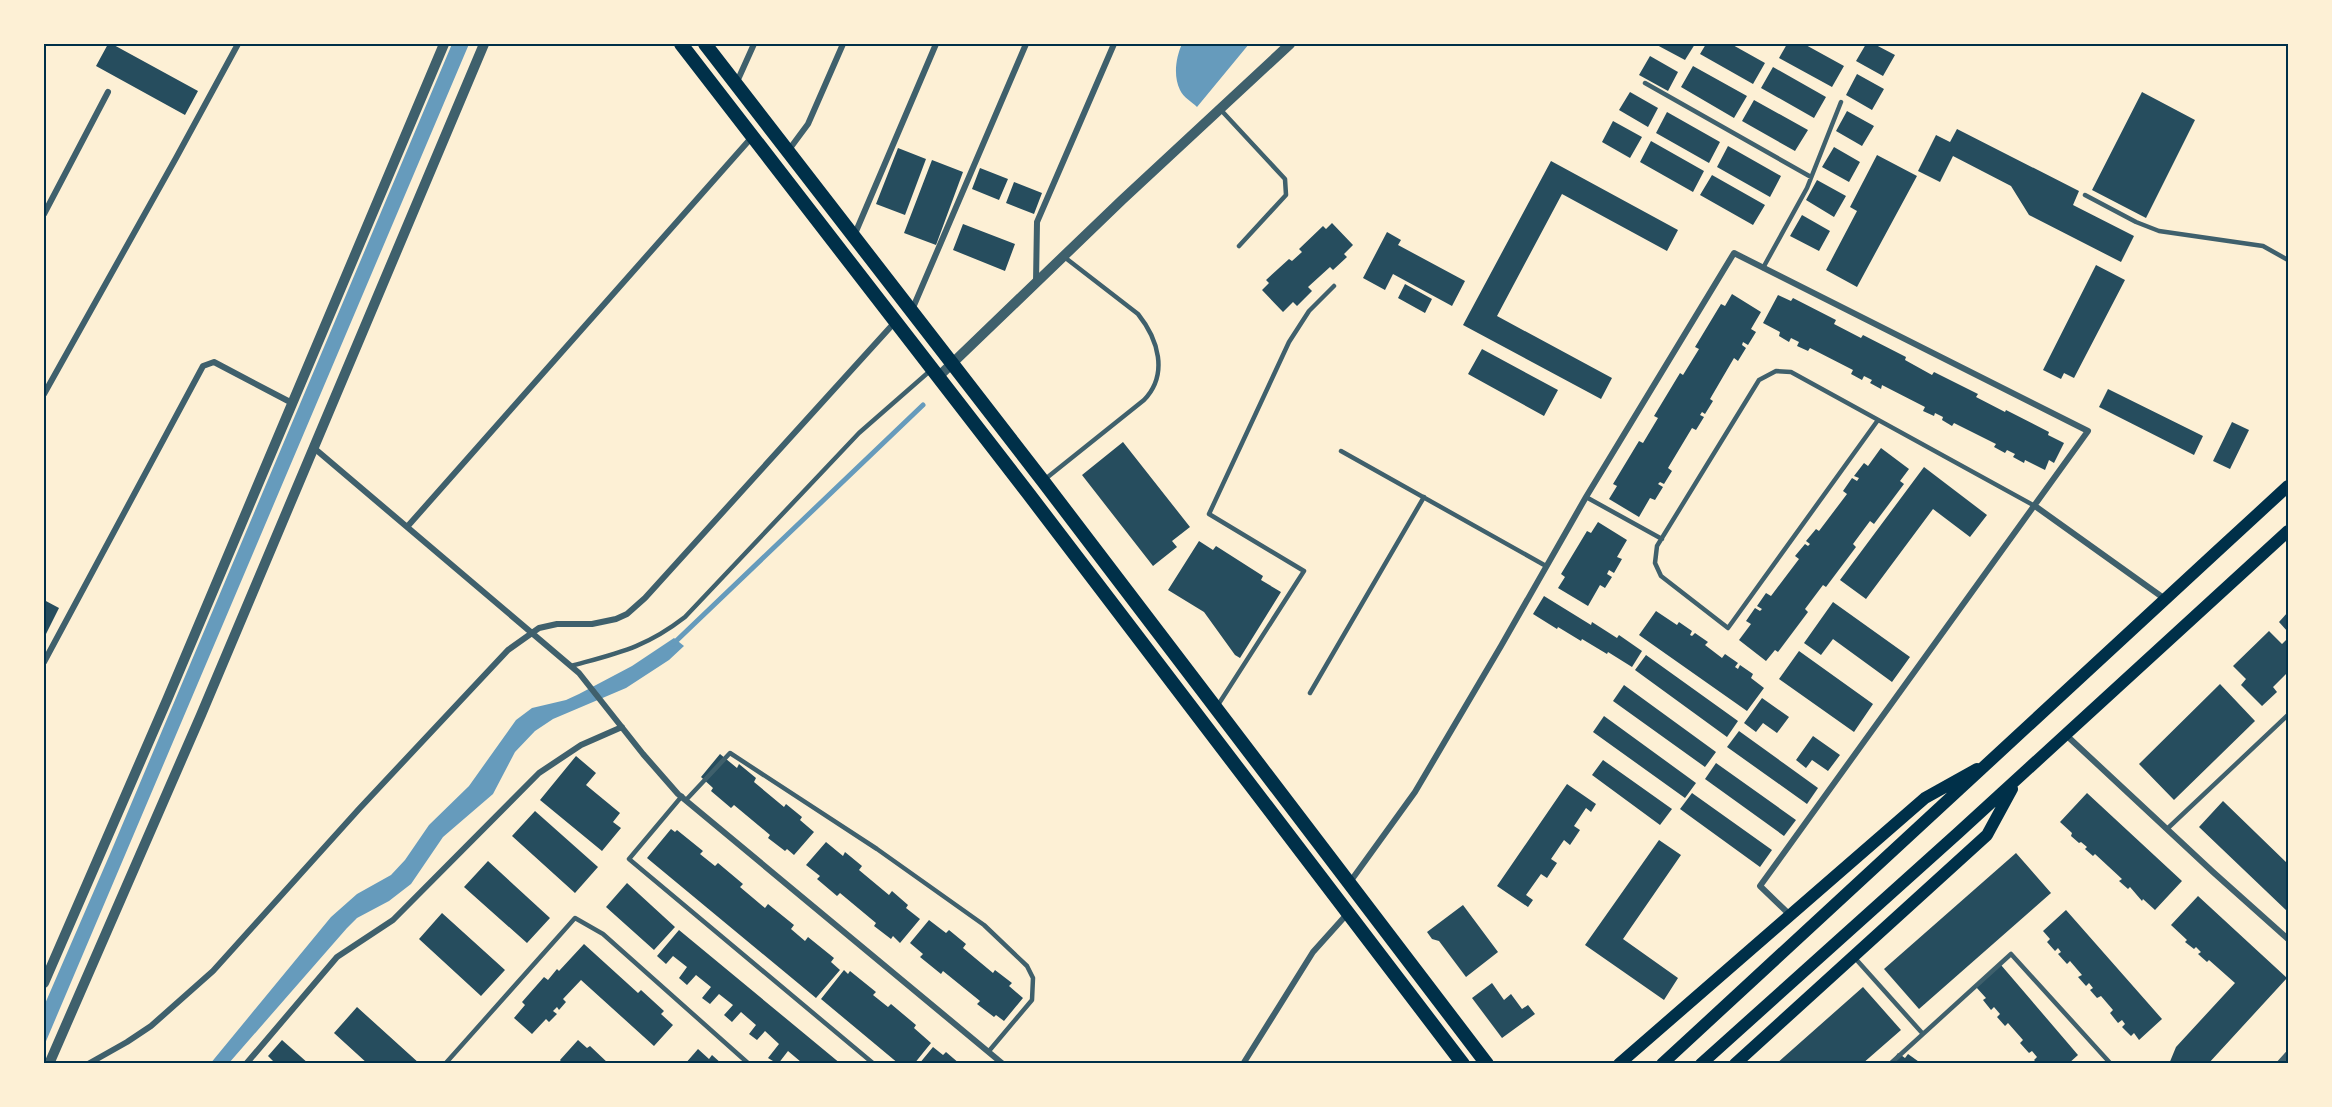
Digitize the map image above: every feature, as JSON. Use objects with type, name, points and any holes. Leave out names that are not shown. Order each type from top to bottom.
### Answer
[{"type":"main road","points":[[681,44],[1463,1064]]},
{"type":"main road","points":[[705,44],[1043,481],[1487,1064]]},
{"type":"main road","points":[[1662,1064],[2289,486]]},
{"type":"main road","points":[[1701,1064],[2289,531]]},
{"type":"main road","points":[[1619,1064],[1924,798],[1994,759]]},
{"type":"main road","points":[[1735,1064],[1987,835],[2016,780]]},
{"type":"street","points":[[44,394],[238,44]]},
{"type":"street","points":[[44,983],[162,711],[444,44]]},
{"type":"street","points":[[49,1064],[201,715],[484,44]]},
{"type":"street","points":[[736,84],[754,44]]},
{"type":"street","points":[[788,151],[808,124],[843,44]]},
{"type":"street","points":[[854,236],[936,44]]},
{"type":"street","points":[[911,311],[1026,44]]},
{"type":"street","points":[[1036,282],[1037,222],[1114,44]]},
{"type":"street","points":[[935,373],[952,363],[1290,44]]},
{"type":"street","points":[[44,214],[108,92]]},
{"type":"street","points":[[407,527],[752,136]]},
{"type":"street","points":[[1350,883],[1415,792],[1586,497],[1734,254],[2088,431],[1760,886],[1790,915]]},
{"type":"street","points":[[88,1064],[135,1037],[207,978],[508,650],[531,632],[557,624],[579,625],[604,622],[627,614],[663,581],[896,322]]},
{"type":"street","points":[[44,662],[203,366],[214,362],[292,403]]},
{"type":"street","points":[[314,448],[572,666],[614,714],[643,754],[684,798],[1003,1064]]},
{"type":"street","points":[[2036,506],[2165,599]]},
{"type":"street","points":[[250,1062],[337,957],[393,920],[540,773],[580,745],[622,727]]},
{"type":"street","points":[[2066,735],[2167,830],[2289,939]]},
{"type":"street","points":[[1243,1064],[1313,952],[1348,912]]},
{"type":"street","points":[[2279,1064],[2289,1054]]},
{"type":"lane","points":[[1645,83],[1811,177]]},
{"type":"lane","points":[[1762,268],[1811,177],[1841,102]]},
{"type":"lane","points":[[1220,109],[1285,179],[1286,195],[1239,246]]},
{"type":"lane","points":[[2085,195],[2136,222],[2159,231],[2264,246],[2289,260]]},
{"type":"lane","points":[[1043,481],[1144,400],[1158,379],[1157,351],[1147,325],[1138,314],[1063,256]]},
{"type":"lane","points":[[1216,708],[1304,571],[1209,514],[1288,342],[1309,311],[1334,286]]},
{"type":"lane","points":[[1878,420],[1728,628],[1661,576],[1655,563],[1655,555],[1662,539],[1759,380],[1776,371],[1791,372],[2036,506]]},
{"type":"lane","points":[[572,666],[636,648],[668,630],[685,617],[859,433],[935,373]]},
{"type":"lane","points":[[1341,451],[1546,566]]},
{"type":"lane","points":[[1310,693],[1424,497]]},
{"type":"lane","points":[[1586,497],[1662,539]]},
{"type":"lane","points":[[2167,830],[2289,715]]},
{"type":"lane","points":[[874,1064],[629,860],[684,798],[730,753],[877,849],[984,925],[1027,966],[1034,985],[1032,1000],[989,1052]]},
{"type":"lane","points":[[445,1064],[575,918],[603,934],[750,1064]]},
{"type":"lane","points":[[1890,1064],[2012,954],[2111,1064]]},
{"type":"lane","points":[[1854,957],[1923,1034]]},
{"type":"water","points":[[452,44],[469,44],[44,1046],[44,1006]]},
{"type":"water","points":[[1182,44],[1249,44],[1197,107],[1183,95],[1178,85],[1176,67]]},
{"type":"water","points":[[674,638],[684,646],[669,660],[626,688],[553,719],[535,731],[515,752],[493,794],[443,837],[411,884],[389,901],[357,918],[229,1063],[210,1064],[331,917],[357,894],[391,875],[405,860],[429,825],[469,786],[516,720],[532,708],[566,700],[579,694],[632,666]]},
{"type":"building","points":[[108,44],[112,44],[198,91],[185,115],[96,66]]},
{"type":"building","points":[[1655,44],[1695,44],[1685,60]]},
{"type":"building","points":[[1706,44],[1731,44],[1765,63],[1753,84],[1700,54]]},
{"type":"building","points":[[1787,44],[1804,44],[1844,66],[1832,87],[1779,58]]},
{"type":"building","points":[[1866,44],[1874,44],[1895,55],[1883,76],[1856,61]]},
{"type":"building","points":[[1650,56],[1678,72],[1668,91],[1639,75]]},
{"type":"building","points":[[1693,66],[1747,96],[1734,118],[1681,87]]},
{"type":"building","points":[[1773,67],[1826,97],[1814,118],[1761,88]]},
{"type":"building","points":[[1857,74],[1884,89],[1872,110],[1846,95]]},
{"type":"building","points":[[1630,92],[1658,108],[1648,127],[1619,110]]},
{"type":"building","points":[[2142,92],[2195,120],[2146,218],[2092,190]]},
{"type":"building","points":[[1754,100],[1808,130],[1795,151],[1742,121]]},
{"type":"building","points":[[1847,111],[1874,126],[1862,146],[1836,131]]},
{"type":"building","points":[[1667,112],[1720,142],[1709,163],[1656,133]]},
{"type":"building","points":[[1613,121],[1642,137],[1630,158],[1602,142]]},
{"type":"building","points":[[1957,129],[2079,191],[2073,205],[2134,236],[2121,262],[2029,215],[2011,186],[1953,156],[1940,182],[1918,171],[1936,135],[1950,142]]},
{"type":"building","points":[[1651,141],[1704,171],[1693,192],[1640,162]]},
{"type":"building","points":[[1728,146],[1781,176],[1770,197],[1717,167]]},
{"type":"building","points":[[1834,147],[1860,162],[1849,182],[1822,167]]},
{"type":"building","points":[[898,148],[926,159],[905,215],[876,204]]},
{"type":"building","points":[[1877,155],[1917,176],[1857,287],[1826,270],[1857,211],[1850,207]]},
{"type":"building","points":[[932,160],[963,172],[936,245],[904,233]]},
{"type":"building","points":[[1551,161],[1678,230],[1667,251],[1562,194],[1497,316],[1612,378],[1601,399],[1463,325]]},
{"type":"building","points":[[980,168],[1008,179],[999,200],[972,189]]},
{"type":"building","points":[[1712,175],[1765,205],[1753,225],[1700,195]]},
{"type":"building","points":[[1817,180],[1846,196],[1834,217],[1806,200]]},
{"type":"building","points":[[1014,182],[1042,193],[1034,214],[1006,203]]},
{"type":"building","points":[[1802,215],[1830,231],[1819,251],[1790,236]]},
{"type":"building","points":[[1332,223],[1353,245],[1344,254],[1347,257],[1333,270],[1330,267],[1308,287],[1312,291],[1297,306],[1293,302],[1283,312],[1262,290],[1269,283],[1266,280],[1289,259],[1292,261],[1302,252],[1299,249],[1323,226],[1326,229]]},
{"type":"building","points":[[963,224],[1015,244],[1005,271],[953,250]]},
{"type":"building","points":[[1387,232],[1401,240],[1398,245],[1465,281],[1452,306],[1393,274],[1385,290],[1363,278]]},
{"type":"building","points":[[2096,265],[2125,280],[2074,378],[2064,373],[2061,379],[2043,370]]},
{"type":"building","points":[[1405,284],[1432,299],[1425,313],[1398,298]]},
{"type":"building","points":[[1732,294],[1761,312],[1751,329],[1756,332],[1748,345],[1743,342],[1742,345],[1746,348],[1738,361],[1734,358],[1710,399],[1713,401],[1705,414],[1702,412],[1700,415],[1704,417],[1696,430],[1692,428],[1668,468],[1672,471],[1664,484],[1660,482],[1658,484],[1663,487],[1655,500],[1650,498],[1639,517],[1609,499],[1617,486],[1613,484],[1639,441],[1643,443],[1658,418],[1654,416],[1680,373],[1683,375],[1699,349],[1695,347],[1721,304],[1725,306]]},
{"type":"building","points":[[1778,295],[1791,301],[1793,298],[1836,320],[1834,324],[1861,338],[1863,335],[1906,357],[1905,360],[1932,375],[1934,372],[1978,394],[1976,397],[2049,432],[2048,435],[2064,443],[2054,463],[2049,460],[2045,470],[2025,460],[2024,463],[2013,457],[2015,454],[2007,450],[2005,453],[1994,447],[1996,444],[1954,423],[1952,426],[1935,413],[1934,416],[1923,411],[1925,407],[1882,385],[1881,389],[1870,383],[1872,380],[1864,376],[1862,380],[1851,374],[1853,370],[1810,348],[1808,351],[1797,346],[1799,342],[1791,338],[1789,342],[1779,336],[1780,332],[1763,323]]},
{"type":"building","points":[[1482,349],[1558,390],[1544,416],[1468,374]]},
{"type":"building","points":[[2108,389],[2203,436],[2194,455],[2099,407]]},
{"type":"building","points":[[2232,422],[2249,430],[2230,469],[2213,461]]},
{"type":"building","points":[[1123,442],[1190,527],[1172,541],[1177,547],[1153,566],[1082,475]]},
{"type":"building","points":[[1881,448],[1909,469],[1900,481],[1904,484],[1874,524],[1870,521],[1853,544],[1856,547],[1826,587],[1823,585],[1805,609],[1808,612],[1778,652],[1775,650],[1766,661],[1739,640],[1751,624],[1746,621],[1755,608],[1760,611],[1762,609],[1757,606],[1766,593],[1771,596],[1799,559],[1795,556],[1805,544],[1808,546],[1810,544],[1806,541],[1816,529],[1819,531],[1847,494],[1843,491],[1852,478],[1857,481],[1859,478],[1854,476],[1864,463],[1868,466]]},
{"type":"building","points":[[1924,467],[1987,515],[1970,537],[1933,509],[1866,599],[1840,580]]},
{"type":"building","points":[[1598,522],[1627,540],[1617,557],[1622,559],[1614,573],[1609,570],[1607,574],[1612,577],[1605,588],[1600,585],[1588,606],[1558,588],[1565,577],[1561,574],[1587,531],[1591,533]]},
{"type":"building","points":[[1199,541],[1213,550],[1216,546],[1263,576],[1261,580],[1281,592],[1240,658],[1235,655],[1204,612],[1168,590]]},
{"type":"building","points":[[1544,596],[1591,625],[1592,622],[1617,638],[1619,635],[1642,651],[1632,667],[1608,652],[1607,654],[1582,639],[1581,641],[1558,627],[1557,629],[1533,614]]},
{"type":"building","points":[[44,600],[59,608],[44,638]]},
{"type":"building","points":[[1833,602],[1910,657],[1892,682],[1833,639],[1821,655],[1804,643]]},
{"type":"building","points":[[1656,611],[1677,625],[1679,622],[1692,631],[1690,635],[1695,633],[1708,642],[1705,645],[1722,658],[1725,654],[1738,663],[1735,667],[1738,669],[1740,665],[1753,674],[1751,678],[1764,688],[1747,711],[1639,635]]},
{"type":"building","points":[[2288,612],[2288,632],[2279,622]]},
{"type":"building","points":[[2269,631],[2282,644],[2288,638],[2288,672],[2273,687],[2277,692],[2262,706],[2241,685],[2246,679],[2233,666]]},
{"type":"building","points":[[1799,651],[1873,704],[1854,732],[1779,679]]},
{"type":"building","points":[[1646,655],[1738,721],[1727,737],[1635,670]]},
{"type":"building","points":[[2220,684],[2255,721],[2174,800],[2139,764]]},
{"type":"building","points":[[1624,685],[1716,752],[1705,767],[1613,701]]},
{"type":"building","points":[[1762,698],[1789,717],[1777,733],[1763,723],[1756,732],[1744,723]]},
{"type":"building","points":[[1604,716],[1696,783],[1685,798],[1593,732]]},
{"type":"building","points":[[1739,731],[1818,788],[1807,804],[1727,747]]},
{"type":"building","points":[[1813,736],[1840,755],[1828,771],[1812,760],[1806,768],[1796,760]]},
{"type":"building","points":[[720,754],[737,768],[739,764],[756,778],[754,782],[784,807],[786,804],[802,817],[800,820],[814,832],[794,855],[768,838],[770,835],[734,805],[731,808],[711,791],[713,788],[701,777]]},
{"type":"building","points":[[576,756],[596,773],[586,785],[620,813],[613,822],[621,828],[602,851],[540,800]]},
{"type":"building","points":[[1603,760],[1672,809],[1660,825],[1592,775]]},
{"type":"building","points":[[1716,763],[1796,820],[1784,836],[1705,779]]},
{"type":"building","points":[[1567,784],[1596,804],[1591,812],[1586,808],[1574,826],[1580,830],[1570,845],[1564,840],[1551,859],[1557,863],[1547,878],[1541,874],[1526,895],[1533,900],[1528,907],[1497,886]]},
{"type":"building","points":[[1692,793],[1772,850],[1760,867],[1680,809]]},
{"type":"building","points":[[2087,793],[2182,881],[2155,910],[2143,899],[2142,901],[2130,887],[2128,889],[2119,881],[2122,879],[2095,854],[2093,856],[2085,849],[2087,847],[2071,836],[2072,833],[2060,822]]},
{"type":"building","points":[[2223,801],[2288,864],[2288,912],[2199,827]]},
{"type":"building","points":[[535,811],[598,867],[575,893],[512,836]]},
{"type":"building","points":[[671,829],[675,832],[677,830],[703,851],[700,854],[715,866],[718,863],[743,884],[740,887],[765,908],[768,904],[794,925],[791,929],[805,941],[808,937],[834,958],[831,962],[840,970],[816,998],[647,858]]},
{"type":"building","points":[[1659,840],[1681,855],[1623,939],[1678,978],[1664,1000],[1585,945]]},
{"type":"building","points":[[826,842],[843,856],[845,852],[862,866],[859,870],[889,895],[892,891],[908,905],[906,908],[920,919],[900,943],[893,936],[891,939],[874,926],[876,923],[840,893],[837,896],[817,879],[820,876],[806,865]]},
{"type":"building","points":[[2016,853],[2051,893],[1919,1009],[1884,969]]},
{"type":"building","points":[[488,861],[550,918],[527,943],[464,887]]},
{"type":"building","points":[[627,883],[675,927],[654,950],[606,907]]},
{"type":"building","points":[[2198,896],[2287,978],[2208,1064],[2169,1064],[2176,1047],[2235,983],[2209,960],[2207,962],[2198,954],[2201,952],[2185,942],[2187,940],[2171,925]]},
{"type":"building","points":[[1463,905],[1498,952],[1466,977],[1439,941],[1432,939],[1427,932]]},
{"type":"building","points":[[2066,910],[2162,1019],[2139,1040],[2134,1033],[2131,1036],[2122,1027],[2125,1024],[2122,1020],[2118,1023],[2110,1013],[2113,1010],[2101,996],[2097,998],[2090,990],[2093,988],[2089,983],[2086,986],[2078,977],[2082,975],[2070,961],[2067,964],[2058,954],[2061,952],[2058,948],[2055,951],[2047,942],[2050,939],[2043,931]]},
{"type":"building","points":[[442,913],[505,970],[481,996],[419,939]]},
{"type":"building","points":[[929,920],[946,933],[949,930],[966,944],[963,948],[993,973],[995,970],[1012,983],[1009,986],[1023,998],[1004,1021],[996,1015],[994,1017],[977,1004],[980,1001],[943,971],[941,974],[920,957],[923,954],[910,943]]},
{"type":"building","points":[[679,930],[841,1064],[799,1064],[801,1062],[788,1051],[778,1064],[768,1058],[779,1044],[765,1031],[757,1040],[749,1034],[756,1025],[741,1012],[732,1022],[724,1015],[733,1005],[719,994],[710,1004],[702,998],[711,987],[696,975],[687,985],[679,978],[687,967],[673,956],[666,964],[657,956]]},
{"type":"building","points":[[584,944],[638,993],[641,990],[664,1011],[661,1014],[673,1025],[654,1046],[581,980],[563,999],[566,1002],[559,1010],[557,1007],[553,1011],[557,1014],[549,1022],[546,1019],[532,1034],[514,1018],[525,1005],[522,1002],[544,977],[548,980],[557,969],[559,971]]},
{"type":"building","points":[[2001,965],[2078,1055],[2068,1064],[2038,1064],[2034,1060],[2037,1057],[2032,1051],[2029,1053],[2020,1043],[2023,1040],[2008,1023],[2005,1026],[1997,1017],[2000,1014],[1994,1007],[1991,1010],[1983,1000],[1986,998],[1976,987]]},
{"type":"building","points":[[844,970],[848,974],[850,971],[876,992],[873,995],[888,1007],[891,1004],[916,1025],[914,1028],[931,1043],[914,1064],[899,1064],[821,999]]},
{"type":"building","points":[[1492,983],[1504,1000],[1511,994],[1522,1009],[1528,1005],[1535,1014],[1502,1038],[1472,998]]},
{"type":"building","points":[[1863,987],[1901,1030],[1862,1064],[1776,1064]]},
{"type":"building","points":[[357,1007],[420,1064],[368,1064],[334,1033]]},
{"type":"building","points":[[282,1040],[309,1064],[276,1064],[268,1056]]},
{"type":"building","points":[[578,1040],[587,1048],[590,1046],[609,1064],[563,1064],[560,1060]]},
{"type":"building","points":[[933,1047],[943,1055],[946,1052],[960,1064],[919,1064]]},
{"type":"building","points":[[698,1049],[709,1059],[712,1055],[722,1064],[685,1064]]},
{"type":"building","points":[[1898,1053],[1905,1058],[1908,1054],[1922,1064],[1890,1064]]},
{"type":"waterway","points":[[673,644],[923,405]]}]
